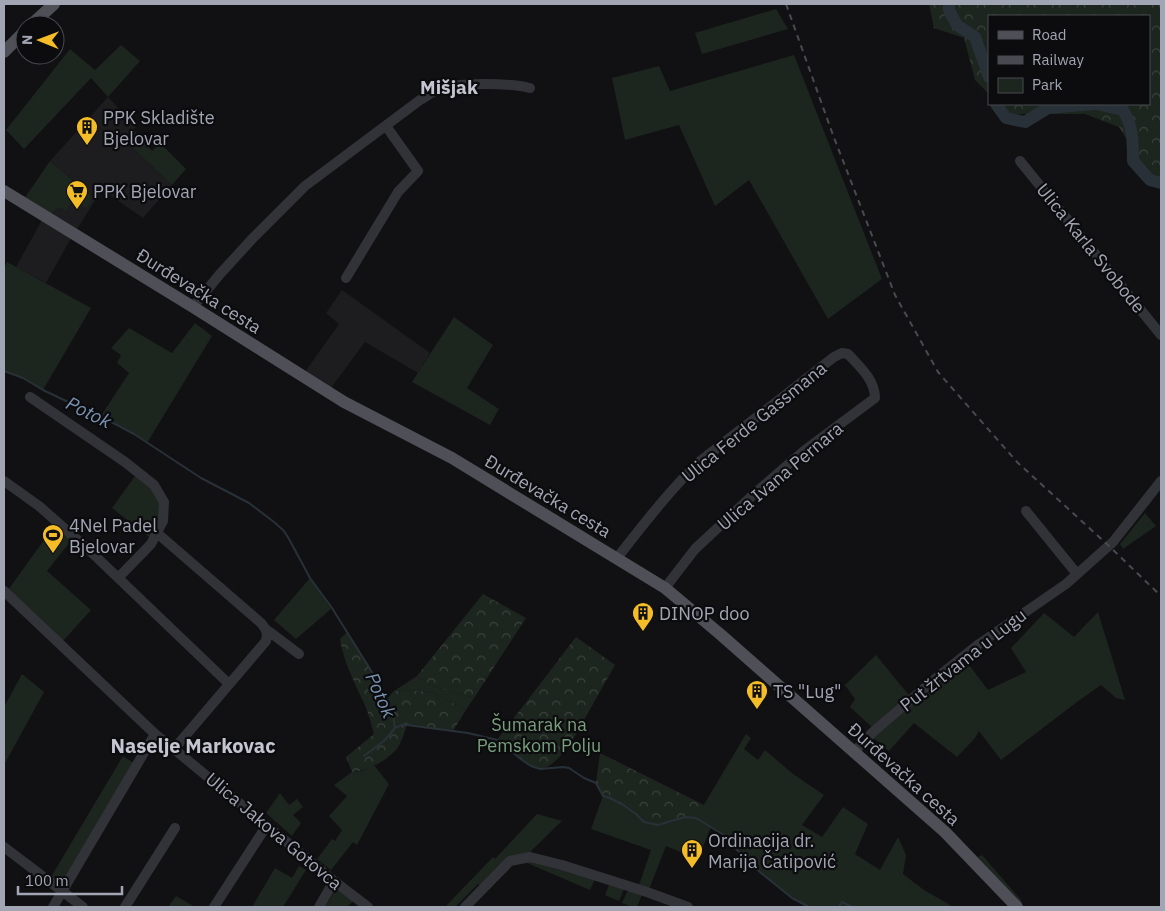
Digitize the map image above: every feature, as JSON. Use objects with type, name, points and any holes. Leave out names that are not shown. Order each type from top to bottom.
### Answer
[{"type":"main road","points":[[42,15],[54,4]]},
{"type":"main road","points":[[4,52],[15,41]]},
{"type":"main road","name":"Đurđevačka cesta","points":[[4,191],[344,402],[452,458],[665,588],[945,832],[1017,907]]},
{"type":"street","points":[[193,307],[233,259],[305,186],[420,100],[440,89],[461,85],[490,84],[530,88]]},
{"type":"street","points":[[346,278],[398,192],[418,170],[386,126]]},
{"type":"street","name":"Ulica Karla Svobode","points":[[1020,160],[1161,335]]},
{"type":"street","name":"Ulica Ivana Pernara","points":[[665,588],[695,549],[752,495],[804,450],[875,398],[871,381],[848,354],[842,352],[834,356]]},
{"type":"street","name":"Ulica Ferde Gassmana","points":[[617,558],[683,478],[699,462],[834,356]]},
{"type":"street","points":[[30,397],[125,462],[154,485],[164,502],[163,521],[151,544],[118,578]]},
{"type":"street","points":[[4,481],[39,506],[89,550],[229,684]]},
{"type":"street","name":"Put žrtvama u Lugu","points":[[854,752],[873,732],[973,648],[1066,584],[1113,542],[1161,481]]},
{"type":"street","points":[[1026,511],[1076,574]]},
{"type":"street","points":[[157,533],[267,630],[299,654]]},
{"type":"street","name":"Ulica Jakova Gotovca","points":[[4,591],[155,734],[368,907]]},
{"type":"street","points":[[174,749],[266,641],[268,636],[267,630]]},
{"type":"street","points":[[53,907],[155,734]]},
{"type":"street","points":[[214,907],[267,825]]},
{"type":"street","points":[[125,907],[175,828]]},
{"type":"street","points":[[4,847],[83,907]]},
{"type":"street","points":[[465,907],[510,861],[530,857],[644,890],[688,907]]},
{"type":"street","points":[[319,907],[334,881]]},
{"type":"shaded area","points":[[108,97],[136,127],[123,139],[172,185],[143,218],[104,191],[94,202],[74,234],[49,218],[59,207],[73,198],[90,195],[50,161]]},
{"type":"shaded area","points":[[42,220],[71,238],[46,283],[16,267]]},
{"type":"shaded area","points":[[342,290],[430,353],[418,373],[365,342],[328,392],[302,376],[339,324],[326,313]]},
{"type":"green space","points":[[929,4],[1161,4],[1161,179],[1150,178],[1119,127],[1085,114],[1010,114],[1000,105],[1150,105],[1150,15],[988,15],[988,93],[975,80],[964,38],[934,28]]},
{"type":"green space","points":[[776,9],[788,29],[702,54],[695,33]]},
{"type":"green space","points":[[121,45],[140,61],[108,97],[91,78],[24,149],[6,130],[57,65],[65,65],[65,55],[70,49],[95,70]]},
{"type":"green space","points":[[794,55],[882,279],[828,319],[749,180],[715,206],[679,125],[625,140],[612,78],[659,66],[670,91]]},
{"type":"green space","points":[[133,129],[152,151],[160,143],[186,169],[172,185],[123,139]]},
{"type":"green space","points":[[50,161],[90,195],[91,202],[87,208],[73,199],[66,211],[59,207],[49,218],[22,202]]},
{"type":"green space","points":[[7,262],[91,308],[43,390],[23,378],[4,371],[4,268]]},
{"type":"green space","points":[[454,317],[493,345],[467,388],[499,409],[490,425],[412,382]]},
{"type":"green space","points":[[195,323],[212,336],[147,443],[101,416],[129,373],[117,363],[121,355],[111,348],[129,328],[172,353]]},
{"type":"green space","points":[[138,472],[164,502],[153,540],[112,508]]},
{"type":"green space","points":[[1145,513],[1156,526],[1123,549],[1120,544]]},
{"type":"green space","points":[[57,522],[74,537],[47,571],[91,610],[63,641],[8,590]]},
{"type":"green space","points":[[310,578],[331,609],[296,639],[274,620]]},
{"type":"green space","name":"Šumarak na Pemskom Polju","points":[[483,594],[526,618],[474,698],[437,687],[417,676]]},
{"type":"green space","points":[[1098,612],[1125,700],[1116,698],[1101,685],[1001,760],[979,731],[957,757],[914,723],[889,751],[872,737],[875,730],[850,707],[855,699],[845,685],[876,655],[912,699],[963,657],[988,690],[1026,672],[1011,648],[1044,613],[1074,637]]},
{"type":"green space","name":"Šumarak na Pemskom Polju","points":[[347,632],[387,699],[394,691],[431,692],[466,710],[453,731],[407,725],[399,746],[391,755],[369,768],[352,772],[346,757],[374,734],[366,709],[344,656],[340,639]]},
{"type":"green space","name":"Šumarak na Pemskom Polju","points":[[576,637],[615,665],[575,736],[563,753],[550,765],[537,769],[525,763],[497,740]]},
{"type":"green space","points":[[22,674],[44,692],[4,765],[4,707]]},
{"type":"green space","points":[[417,676],[437,687],[474,698],[466,710],[431,692],[394,691]]},
{"type":"green space","points":[[746,734],[751,738],[744,749],[758,760],[765,750],[793,774],[824,795],[802,825],[822,837],[843,807],[868,824],[855,854],[880,870],[898,837],[906,855],[903,874],[924,890],[952,906],[808,907],[792,898],[761,873],[735,848],[727,837],[711,827],[698,859],[666,846],[648,892],[638,888],[651,850],[591,829],[603,796],[610,798],[636,814],[669,823],[685,817],[696,818]]},
{"type":"green space","name":"Šumarak na Pemskom Polju","points":[[600,753],[704,805],[696,818],[685,817],[658,825],[644,822],[623,805],[603,796],[596,783]]},
{"type":"green space","points":[[123,756],[135,764],[60,888],[48,882]]},
{"type":"green space","points":[[374,765],[389,784],[357,845],[353,842],[331,870],[317,859],[332,839],[335,841],[342,830],[329,816],[347,796],[334,785],[352,772],[362,771]]},
{"type":"green space","points":[[280,793],[289,805],[297,799],[303,807],[293,815],[301,823],[292,836],[266,813]]},
{"type":"green space","points":[[537,814],[562,821],[531,851],[530,857],[510,861],[484,888],[478,884],[455,907],[445,907],[493,857],[495,859]]},
{"type":"green space","points":[[982,855],[1021,900],[1022,906],[978,857]]},
{"type":"green space","points":[[529,859],[595,879],[590,890],[527,863]]},
{"type":"green space","points":[[299,866],[306,870],[283,907],[252,907],[275,868],[292,878]]},
{"type":"green space","points":[[609,885],[624,889],[619,901],[605,895]]},
{"type":"green space","points":[[336,889],[354,901],[346,907],[325,907]]},
{"type":"green space","points":[[628,890],[642,895],[637,907],[622,903]]},
{"type":"green space","points":[[176,896],[195,907],[168,907]]},
{"type":"waterway","points":[[949,4],[949,10],[957,25],[975,37],[988,74]]},
{"type":"waterway","points":[[997,105],[1006,118],[1025,122],[1048,108],[1082,105]]},
{"type":"waterway","points":[[1101,105],[1123,110],[1131,128],[1133,161],[1150,180],[1161,183]]},
{"type":"waterway","name":"Potok","points":[[4,371],[23,378],[43,390],[134,434],[201,478],[249,503],[284,531],[310,578],[332,608],[375,677],[393,715],[395,728],[407,725],[468,733],[497,740],[531,766],[540,769],[569,768],[596,783],[603,796],[623,805],[644,822],[658,825],[685,817],[696,818],[727,837],[735,848],[761,873],[792,898],[809,907]]},
{"type":"waterway","points":[[364,756],[385,740],[395,728]]},
{"type":"waterway","name":"Potok","points":[[839,907],[842,902],[852,907]]},
{"type":"railway","points":[[786,4],[833,135],[895,295],[938,372],[1017,462],[1161,596]]},
{"type":"place","name":"PPK Skladište Bjelovar","points":[[87,146]]},
{"type":"place","name":"PPK Bjelovar","points":[[77,210]]},
{"type":"place","name":"4Nel Padel Bjelovar","points":[[53,554]]},
{"type":"place","name":"DINOP doo","points":[[643,632]]},
{"type":"place","name":"TS \"Lug\"","points":[[757,710]]},
{"type":"place","name":"Ordinacija dr. Marija Čatipović","points":[[692,869]]},
{"type":"district","name":"Mišjak","points":[[449,87]]},
{"type":"district","name":"Naselje Markovac","points":[[193,745]]}]
